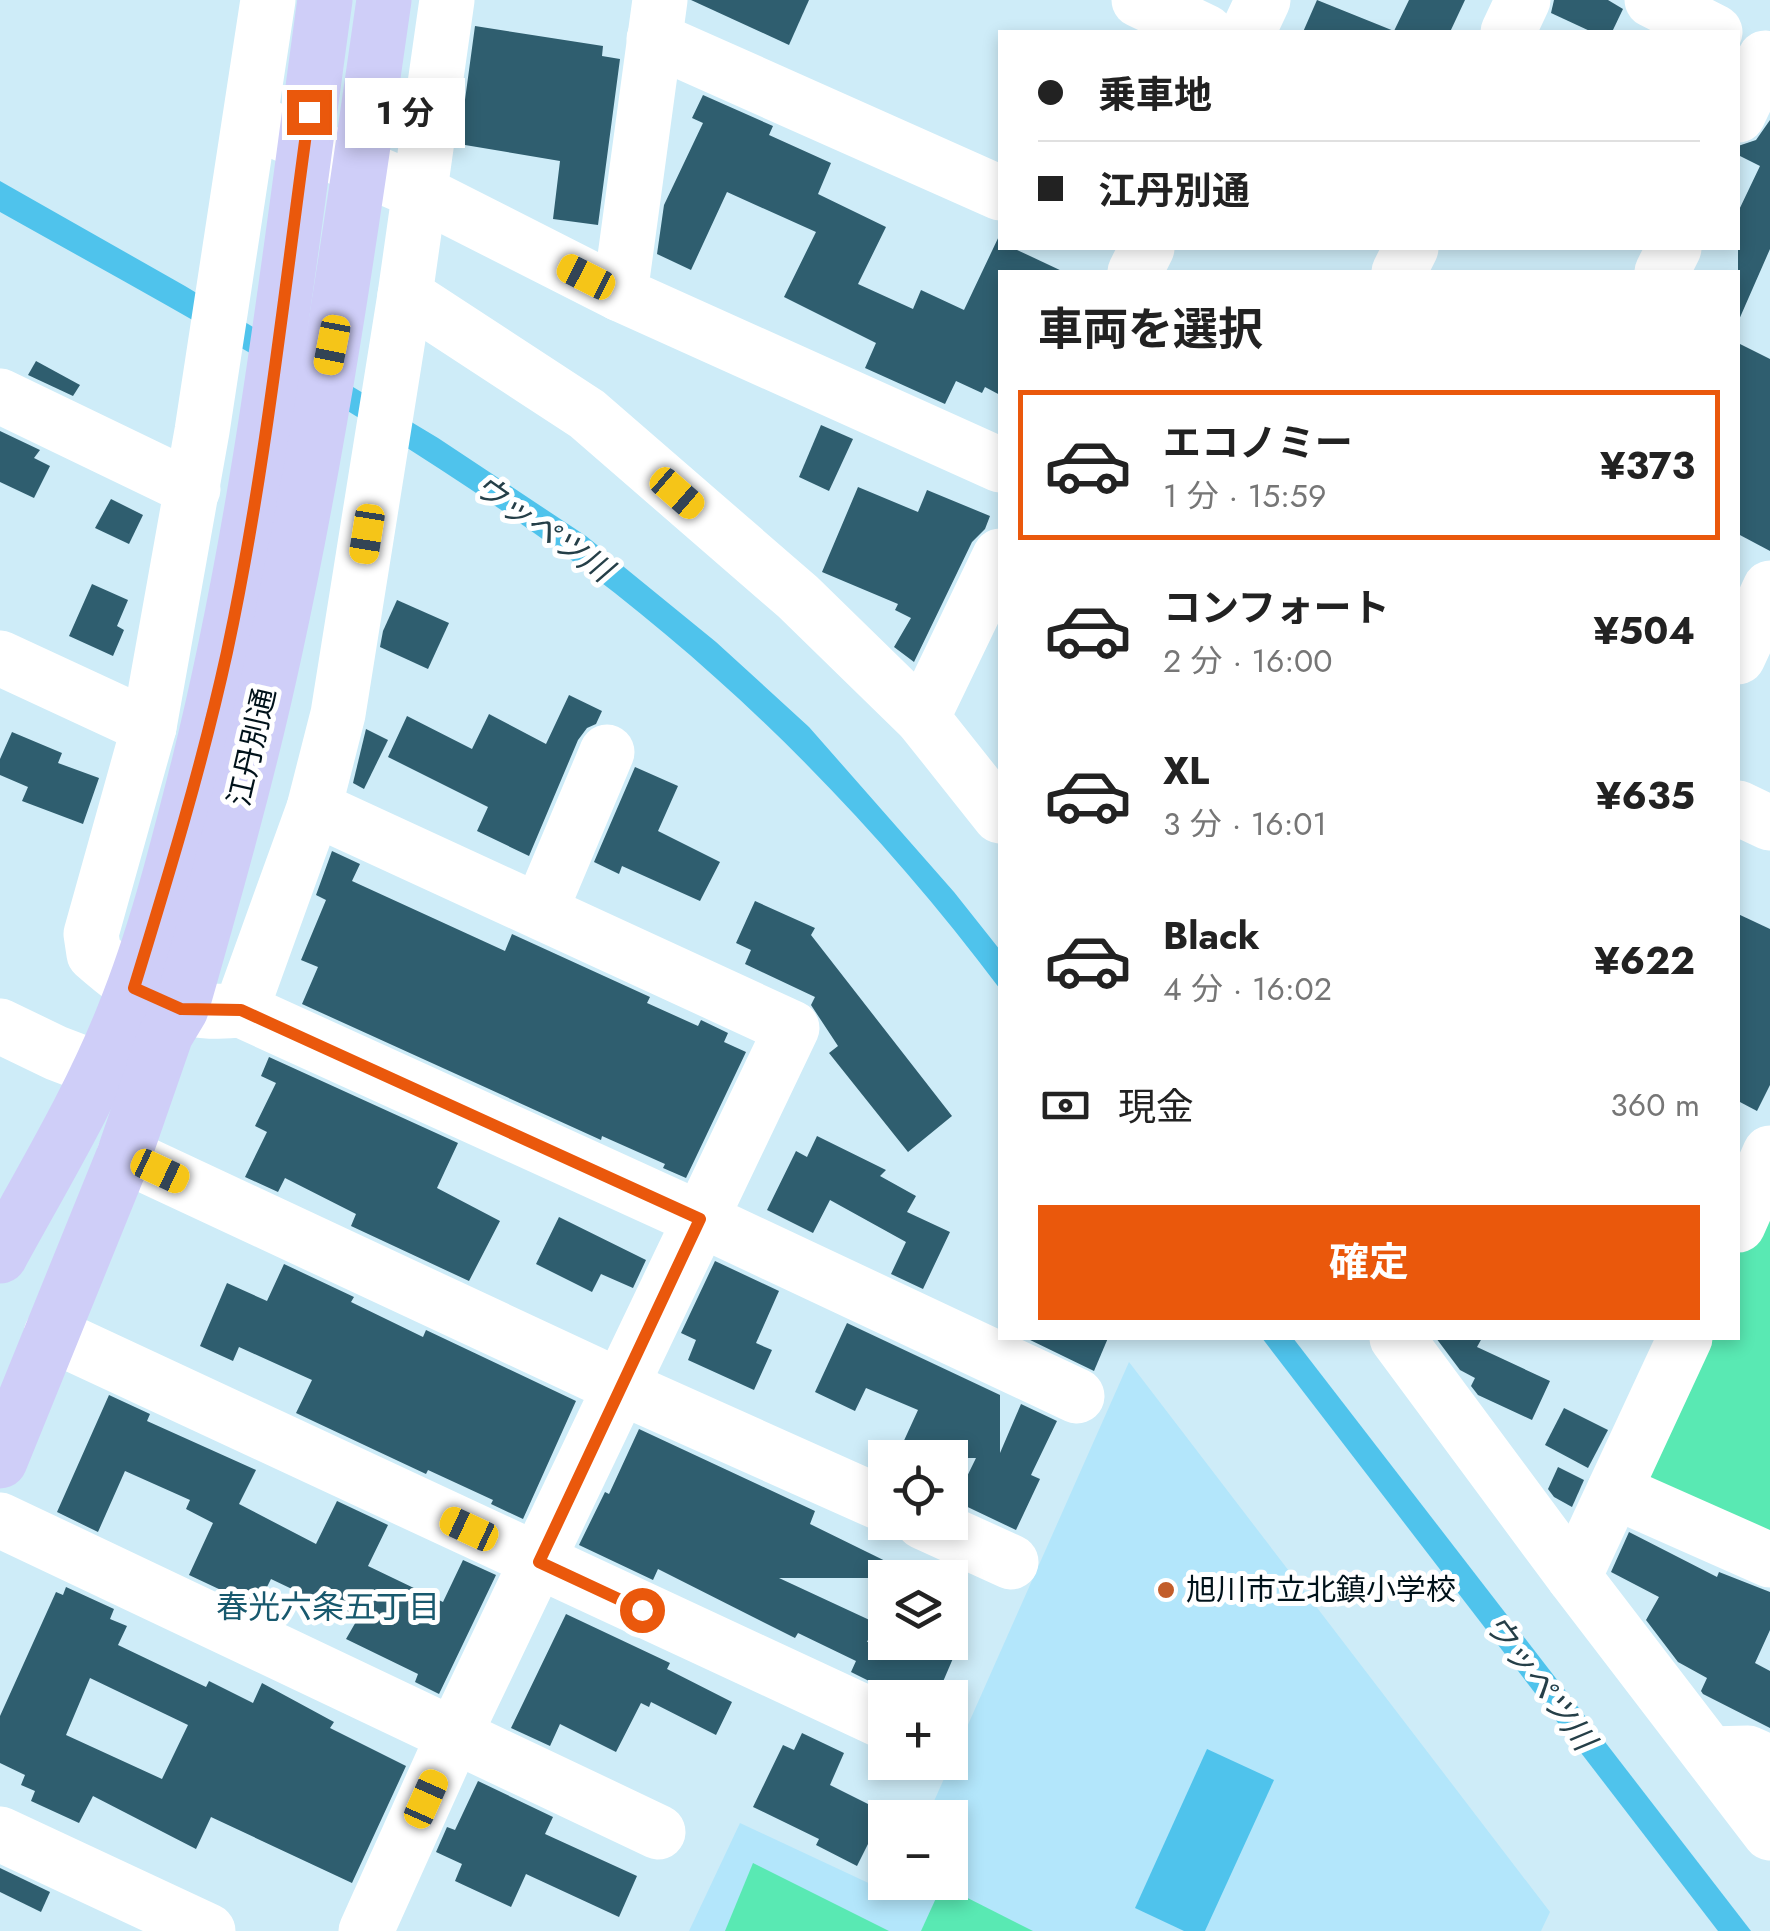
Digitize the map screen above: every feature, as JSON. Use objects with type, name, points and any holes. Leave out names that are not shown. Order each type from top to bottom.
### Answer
[{"type":"main road","name":"江丹別通","points":[[157,999],[180,841],[227,651],[262,448],[325,0]]},
{"type":"main road","name":"江丹別通","points":[[0,1256],[124,1079],[242,796],[276,646],[345,276],[384,0]]},
{"type":"main road","name":"江丹別通","points":[[0,1461],[124,1155],[124,1079]]},
{"type":"street","points":[[268,0],[193,490],[149,726],[91,934],[94,954],[157,999],[241,1010],[1078,1396]]},
{"type":"street","points":[[241,1010],[314,808],[338,714],[448,0]]},
{"type":"street","points":[[1139,0],[1202,30]]},
{"type":"street","points":[[1249,30],[1263,0]]},
{"type":"street","points":[[1509,30],[1523,0]]},
{"type":"street","points":[[1652,0],[1711,30]]},
{"type":"street","points":[[620,294],[657,19],[998,192]]},
{"type":"street","points":[[1740,108],[1757,54]]},
{"type":"street","points":[[250,120],[420,192],[620,294],[998,464]]},
{"type":"street","points":[[403,307],[586,414],[798,597],[922,718],[998,813]]},
{"type":"street","points":[[0,396],[193,490]]},
{"type":"street","points":[[922,718],[998,560]]},
{"type":"street","points":[[1740,654],[1770,588]]},
{"type":"street","points":[[0,658],[149,726]]},
{"type":"street","points":[[540,911],[606,752]]},
{"type":"street","points":[[314,808],[792,1028],[455,1733],[366,1931]]},
{"type":"street","points":[[1740,809],[1770,823]]},
{"type":"street","points":[[0,1026],[124,1079]]},
{"type":"street","points":[[124,1155],[868,1498]]},
{"type":"street","points":[[51,1334],[868,1714]]},
{"type":"street","points":[[1574,1577],[1684,1340]]},
{"type":"street","points":[[1408,1343],[1574,1577],[1770,1833]]},
{"type":"street","points":[[1614,1490],[1770,1560]]},
{"type":"street","points":[[0,1520],[658,1832]]},
{"type":"street","points":[[962,1540],[1010,1562]]},
{"type":"street","points":[[1710,1754],[1748,1753],[1770,1763]]},
{"type":"street","points":[[0,1834],[208,1931]]},
{"type":"shaded area","name":"旭川市立北鎮小学校","points":[[1129,1362],[1550,1912],[1541,1931],[689,1931],[740,1823],[868,1883],[868,1900],[968,1900],[968,1800],[935,1800],[943,1780],[968,1780],[968,1725]]},
{"type":"green space","points":[[1770,1209],[1770,1560],[1615,1491],[1684,1340],[1740,1340],[1740,1224]]},
{"type":"green space","points":[[753,1863],[889,1931],[725,1931]]},
{"type":"green space","points":[[968,1898],[1033,1931],[921,1931],[935,1900]]},
{"type":"water","name":"ウッペツ川","points":[[0,181],[185,286],[438,438],[586,536],[716,642],[809,727],[998,947],[998,986],[903,868],[797,755],[624,600],[495,506],[357,417],[0,212]]},
{"type":"water","name":"ウッペツ川","points":[[1264,1340],[1295,1340],[1751,1931],[1718,1931]]},
{"type":"water","points":[[1207,1749],[1274,1780],[1205,1931],[1184,1931],[1135,1908]]},
{"type":"building","points":[[691,0],[809,0],[789,45]]},
{"type":"building","points":[[1317,0],[1392,30],[1304,30]]},
{"type":"building","points":[[1409,0],[1465,0],[1451,30],[1394,30]]},
{"type":"building","points":[[1554,0],[1608,0],[1623,9],[1613,30],[1588,30],[1551,13]]},
{"type":"building","points":[[475,26],[603,46],[602,56],[620,59],[598,225],[553,219],[560,161],[459,144]]},
{"type":"building","points":[[703,95],[773,126],[769,135],[831,163],[818,194],[886,227],[858,284],[913,309],[921,290],[964,310],[998,238],[998,250],[1017,250],[1060,270],[998,270],[998,394],[985,387],[982,393],[956,381],[945,404],[865,368],[876,343],[784,297],[816,232],[727,192],[691,270],[657,254],[664,205],[703,123],[692,118]]},
{"type":"building","points":[[1770,120],[1770,249],[1740,317],[1740,208],[1760,166],[1740,156],[1740,145],[1756,140]]},
{"type":"building","points":[[1740,344],[1770,359],[1770,551],[1740,535]]},
{"type":"building","points":[[36,361],[80,385],[73,396],[28,375]]},
{"type":"building","points":[[821,425],[853,439],[829,491],[799,477]]},
{"type":"building","points":[[0,431],[40,450],[34,458],[50,466],[34,498],[0,482]]},
{"type":"building","points":[[858,487],[918,512],[927,490],[990,516],[985,529],[972,542],[914,662],[894,647],[911,618],[895,610],[898,604],[822,572]]},
{"type":"building","points":[[111,499],[143,515],[129,544],[95,528]]},
{"type":"building","points":[[92,584],[128,600],[117,626],[124,630],[113,656],[69,636]]},
{"type":"building","points":[[397,600],[449,623],[428,669],[380,647]]},
{"type":"building","points":[[569,695],[602,711],[596,724],[578,740],[529,856],[477,831],[488,807],[388,757],[407,716],[472,749],[489,714],[546,744]]},
{"type":"building","points":[[366,729],[388,740],[364,789],[353,783]]},
{"type":"building","points":[[12,732],[62,753],[58,763],[99,778],[83,824],[22,801],[28,787],[0,775],[0,759]]},
{"type":"building","points":[[635,767],[678,786],[658,831],[720,862],[700,901],[622,866],[619,874],[594,862]]},
{"type":"building","points":[[332,851],[360,864],[352,881],[505,951],[512,934],[650,997],[647,1003],[698,1026],[701,1020],[728,1033],[724,1042],[746,1052],[686,1178],[663,1168],[665,1164],[602,1136],[601,1140],[302,1004],[318,967],[301,960],[326,900],[316,895]]},
{"type":"building","points":[[755,901],[815,928],[811,935],[952,1116],[908,1152],[829,1053],[838,1046],[811,1005],[815,997],[745,964],[751,950],[736,943]]},
{"type":"building","points":[[1740,915],[1770,929],[1770,1085],[1757,1111],[1740,1102]]},
{"type":"building","points":[[269,1057],[458,1143],[437,1188],[500,1221],[469,1281],[351,1226],[356,1214],[285,1178],[278,1192],[245,1177],[267,1132],[255,1126],[276,1083],[261,1076]]},
{"type":"building","points":[[817,1136],[886,1170],[880,1176],[916,1196],[907,1212],[950,1232],[923,1289],[891,1274],[906,1242],[830,1200],[813,1233],[767,1210],[796,1151],[807,1157]]},
{"type":"building","points":[[559,1217],[646,1260],[633,1288],[601,1274],[592,1292],[536,1264]]},
{"type":"building","points":[[715,1261],[779,1291],[756,1343],[772,1350],[754,1390],[688,1360],[696,1340],[681,1333]]},
{"type":"building","points":[[284,1264],[354,1297],[351,1302],[423,1337],[426,1330],[576,1401],[523,1519],[491,1504],[493,1500],[428,1470],[426,1474],[296,1413],[312,1380],[239,1347],[233,1361],[200,1346],[227,1283],[267,1301]]},
{"type":"building","points":[[847,1323],[1000,1395],[1000,1453],[1021,1404],[1057,1421],[1031,1475],[1040,1479],[1016,1530],[968,1507],[968,1474],[976,1458],[968,1458],[968,1440],[904,1440],[918,1410],[866,1388],[855,1411],[815,1392]]},
{"type":"building","points":[[1030,1340],[1107,1340],[1094,1371]]},
{"type":"building","points":[[1438,1340],[1481,1340],[1477,1347],[1550,1381],[1532,1420],[1478,1395],[1471,1386],[1475,1378],[1460,1370]]},
{"type":"building","points":[[109,1395],[150,1414],[147,1421],[256,1470],[239,1504],[316,1544],[337,1501],[388,1525],[368,1566],[443,1602],[463,1560],[496,1575],[439,1694],[415,1682],[418,1674],[346,1639],[357,1620],[271,1579],[257,1607],[189,1575],[213,1523],[186,1509],[190,1500],[125,1471],[98,1532],[57,1512]]},
{"type":"building","points":[[1564,1408],[1608,1430],[1588,1468],[1545,1445]]},
{"type":"building","points":[[639,1429],[815,1511],[810,1524],[883,1560],[868,1560],[868,1578],[779,1578],[868,1619],[868,1660],[952,1660],[944,1680],[868,1680],[851,1672],[856,1661],[798,1633],[795,1638],[658,1569],[653,1580],[579,1545],[605,1492],[609,1494]]},
{"type":"building","points":[[1558,1467],[1584,1480],[1572,1507],[1548,1489]]},
{"type":"building","points":[[1629,1532],[1717,1577],[1719,1572],[1770,1592],[1770,1630],[1755,1663],[1770,1671],[1770,1728],[1703,1694],[1707,1678],[1678,1662],[1646,1620],[1659,1597],[1611,1572]]},
{"type":"building","points":[[66,1587],[114,1609],[110,1619],[127,1626],[118,1645],[206,1687],[209,1681],[253,1703],[262,1683],[334,1722],[330,1728],[406,1766],[352,1883],[211,1817],[196,1849],[93,1796],[79,1823],[31,1801],[35,1791],[21,1785],[25,1775],[0,1763],[0,1716],[56,1592],[63,1595]],"holes":[[[90,1678],[188,1725],[162,1779],[66,1735]]]},
{"type":"building","points":[[566,1614],[670,1663],[667,1669],[732,1702],[716,1735],[651,1702],[649,1707],[641,1703],[616,1752],[560,1724],[550,1746],[511,1728]]},
{"type":"building","points":[[802,1733],[844,1753],[830,1785],[868,1804],[868,1844],[857,1866],[816,1845],[819,1839],[753,1807],[783,1745],[794,1750]]},
{"type":"building","points":[[478,1781],[553,1817],[545,1834],[637,1876],[619,1917],[526,1874],[511,1907],[455,1881],[462,1864],[436,1852],[447,1827],[455,1830]]},
{"type":"building","points":[[0,1868],[50,1892],[41,1912],[0,1892]]},
{"type":"place","name":"旭川市立北鎮小学校","points":[[1166,1590]]},
{"type":"district","name":"春光六条五丁目","points":[[328,1607]]},
{"type":"route","points":[[309,112],[262,448],[227,651],[180,841],[134,988],[181,1009],[241,1010],[700,1219],[539,1562],[642,1610]]}]
